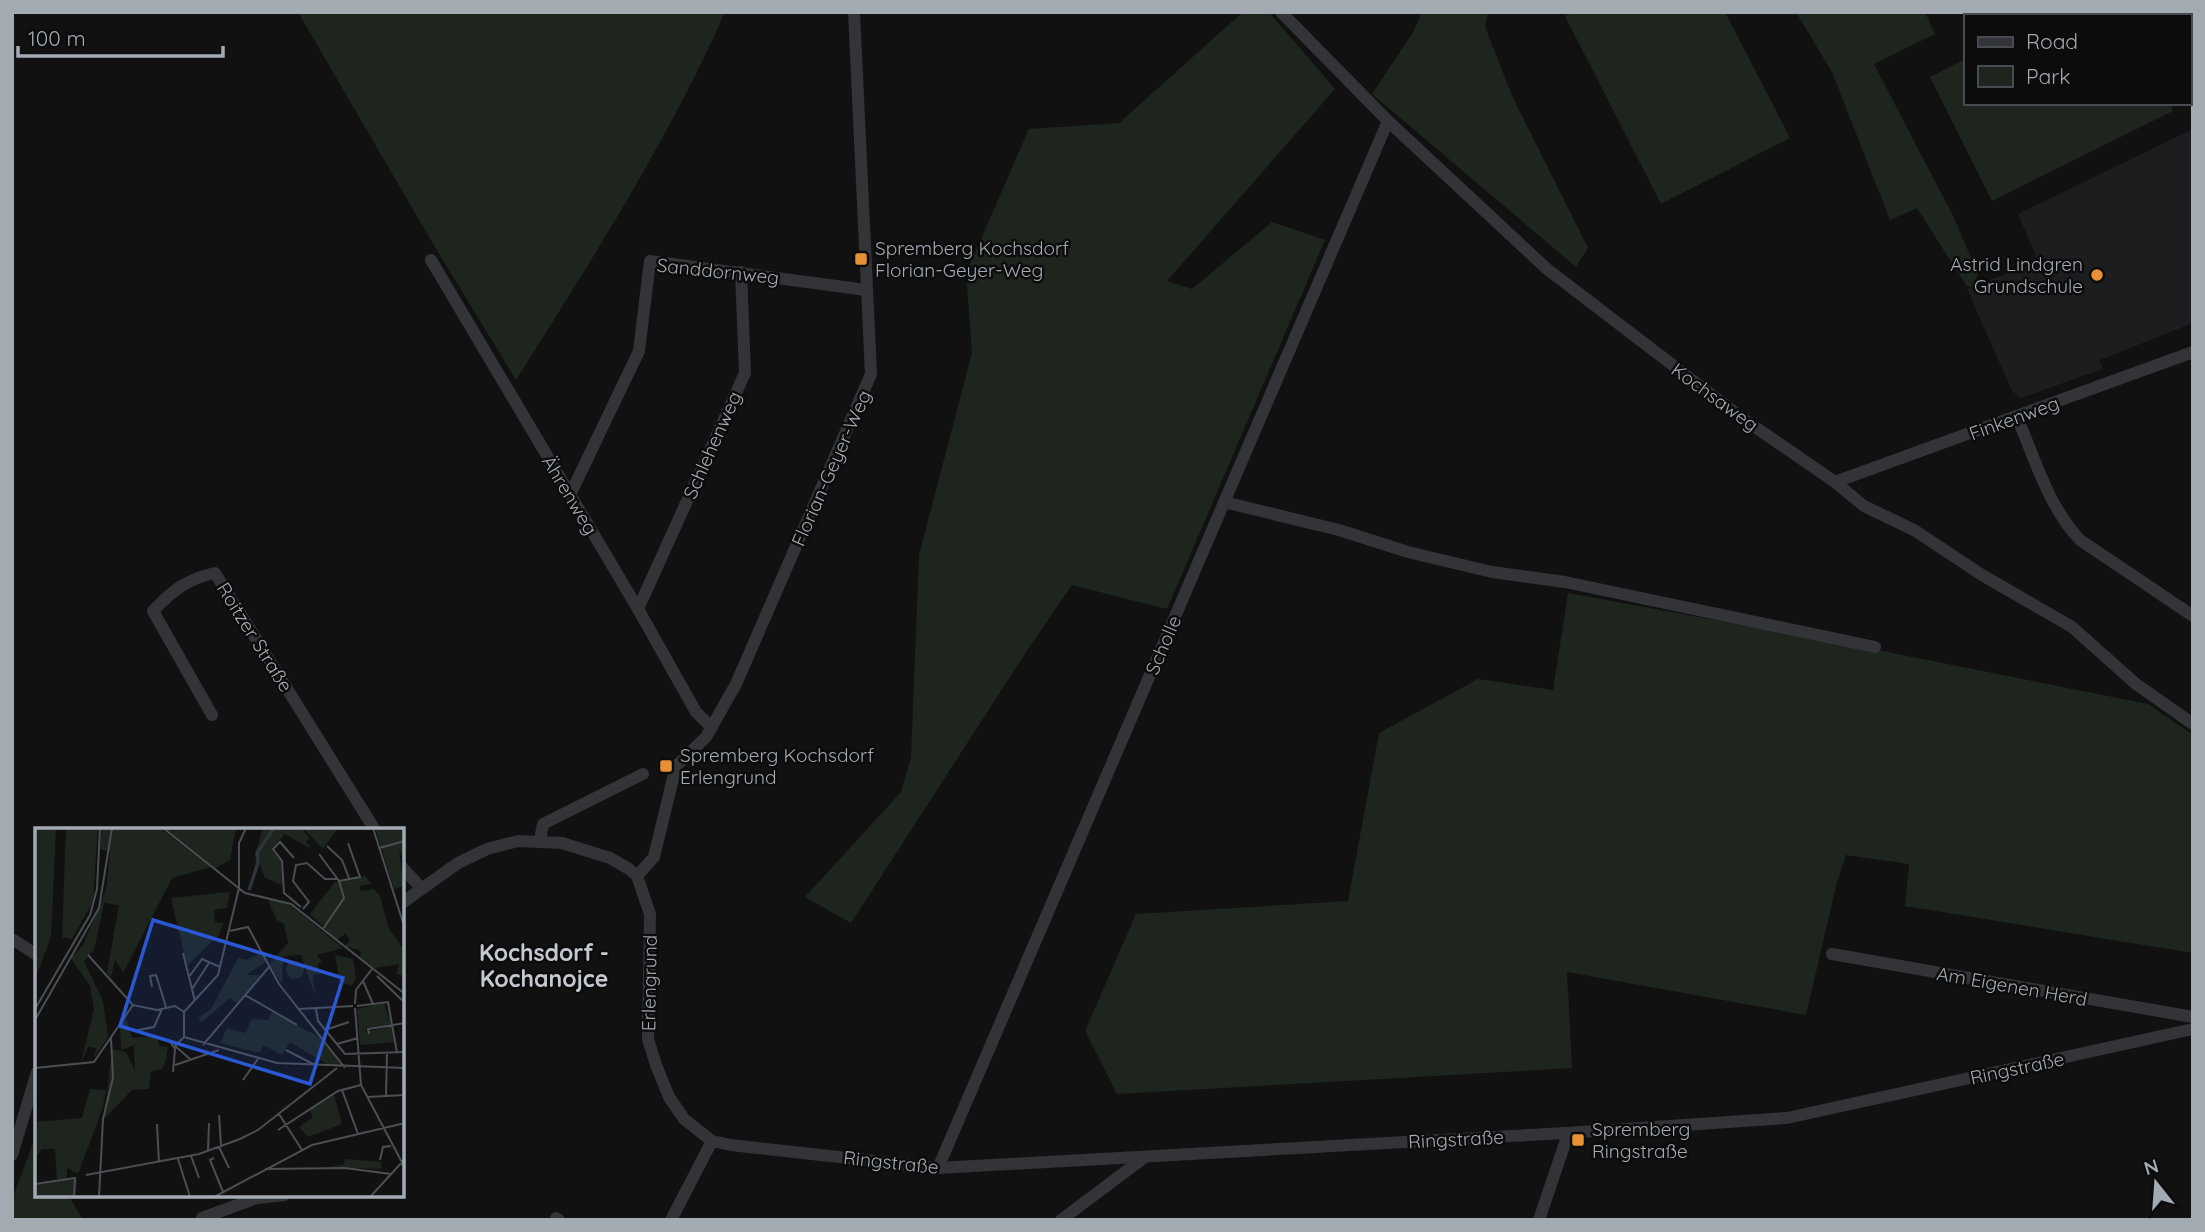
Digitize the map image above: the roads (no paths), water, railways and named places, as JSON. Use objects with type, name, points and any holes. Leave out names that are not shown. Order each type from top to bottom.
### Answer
[{"type":"street","name":"Florian-Geyer-Weg","points":[[637,876],[654,857],[676,766],[706,737],[736,684],[871,374],[853,12]]},
{"type":"street","name":"Kochsaweg","points":[[1281,12],[1388,121],[1547,268],[1742,418],[1835,482],[1864,506],[1914,530],[1982,575],[2072,627],[2136,684],[2193,724]]},
{"type":"street","name":"Scholle","points":[[938,1168],[1388,121]]},
{"type":"street","name":"Ährenweg","points":[[431,260],[696,712],[712,728]]},
{"type":"street","name":"Sanddornweg","points":[[570,495],[639,351],[650,261],[866,290]]},
{"type":"street","name":"Schlehenweg","points":[[638,609],[745,373],[741,272]]},
{"type":"street","name":"Finkenweg","points":[[1835,482],[2193,352]]},
{"type":"street","points":[[2017,417],[2054,505],[2066,525],[2080,540],[2192,613]]},
{"type":"street","points":[[1224,502],[1492,572],[1565,582],[1875,647]]},
{"type":"street","name":"Roitzer Straße","points":[[212,715],[153,611],[170,594],[194,577],[215,573],[374,828]]},
{"type":"street","points":[[540,840],[544,824],[643,774]]},
{"type":"street","points":[[404,901],[458,863],[487,849],[518,841],[562,843],[610,858],[637,876]]},
{"type":"street","points":[[404,869],[421,888]]},
{"type":"street","name":"Erlengrund","points":[[637,876],[650,914],[648,1039],[669,1097],[684,1119],[712,1141]]},
{"type":"street","points":[[12,939],[35,954]]},
{"type":"street","name":"Am Eigenen Herd","points":[[1832,954],[2193,1017]]},
{"type":"street","name":"Ringstraße","points":[[712,1141],[938,1168],[1787,1118],[2193,1029]]},
{"type":"street","points":[[12,1155],[35,1080]]},
{"type":"street","points":[[1539,1220],[1566,1133]]},
{"type":"street","points":[[671,1220],[712,1141]]},
{"type":"street","points":[[1061,1220],[1146,1156]]},
{"type":"street","points":[[202,1218],[266,1197]]},
{"type":"place","name":"Spremberg Kochsdorf Florian-Geyer-Weg","points":[[861,259]]},
{"type":"place","name":"Astrid Lindgren Grundschule","points":[[2097,275]]},
{"type":"place","name":"Spremberg Kochsdorf Erlengrund","points":[[666,766]]},
{"type":"place","name":"Spremberg Ringstraße","points":[[1578,1140]]},
{"type":"district","name":"Kochsdorf - Kochanojce","points":[[544,966]]}]
